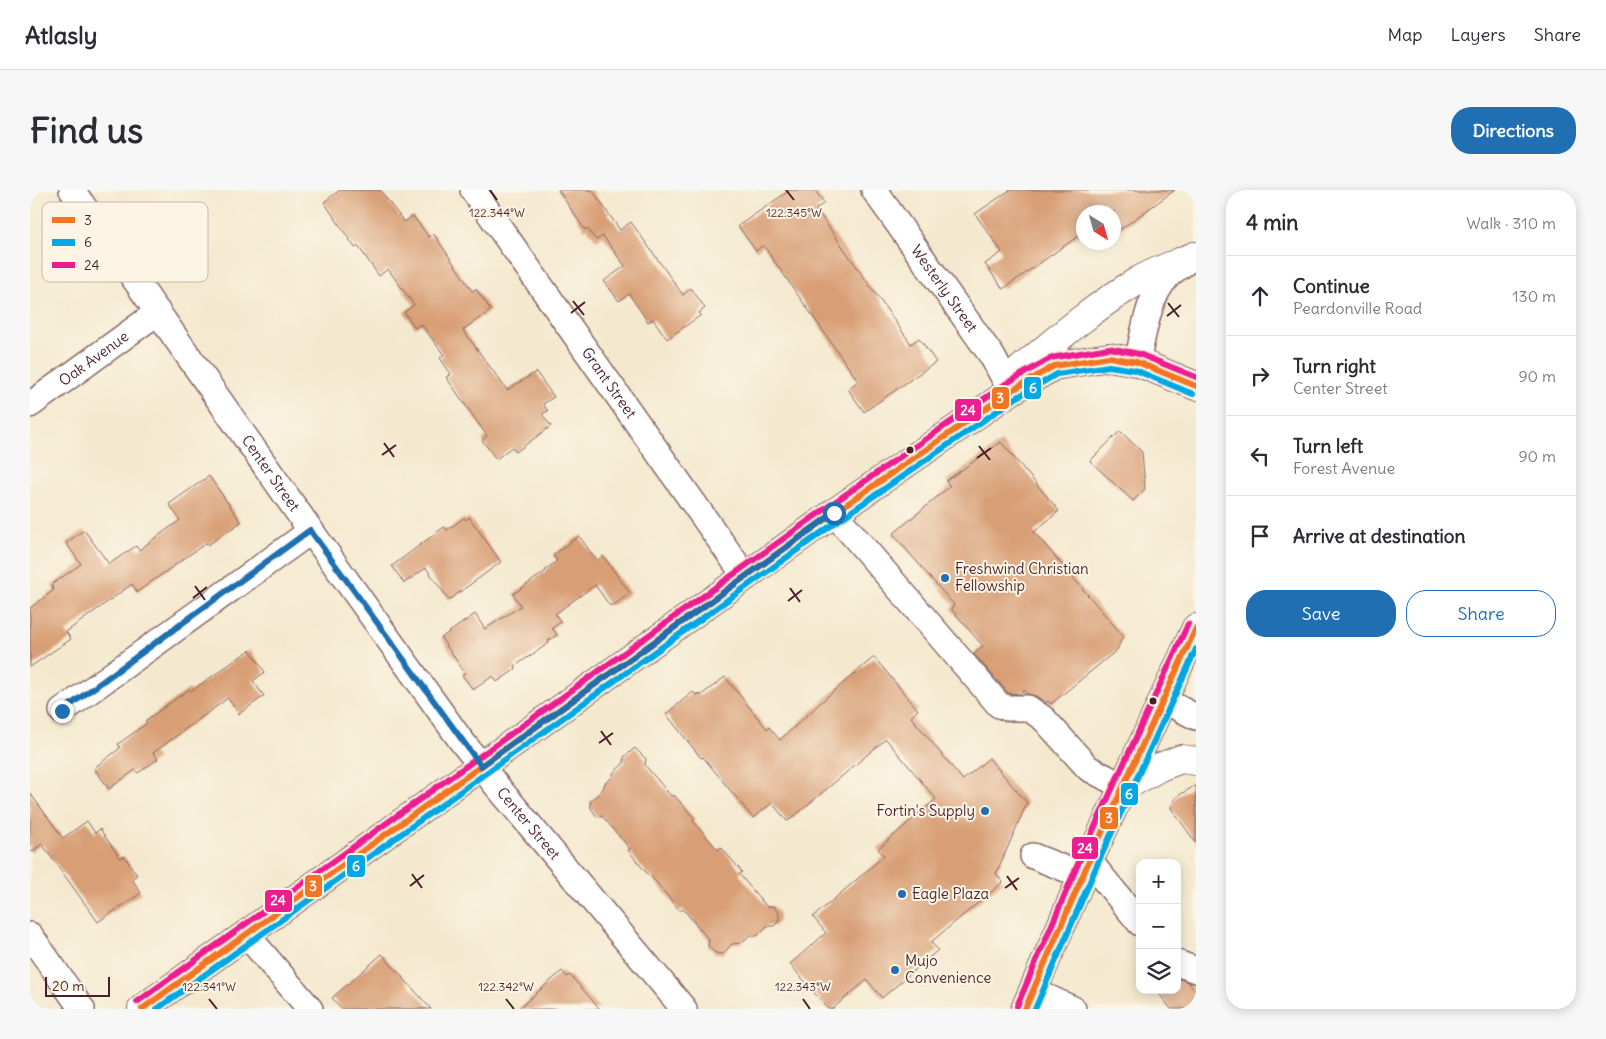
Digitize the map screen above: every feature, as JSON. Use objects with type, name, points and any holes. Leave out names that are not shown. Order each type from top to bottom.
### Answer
[{"type":"main road","points":[[1011,391],[1020,370],[1053,342],[1109,300],[1139,280],[1195,256]]},
{"type":"main road","points":[[142,1009],[745,576],[1011,391],[1054,366],[1109,357],[1137,362],[1196,386]]},
{"type":"main road","points":[[1029,1000],[1086,869],[1196,628]]},
{"type":"main road","points":[[1124,787],[1160,767],[1181,759],[1196,761]]},
{"type":"street","name":"Center Street","points":[[72,190],[80,202]]},
{"type":"street","name":"Grant Street","points":[[472,190],[745,576]]},
{"type":"street","name":"Westerly Street","points":[[874,190],[992,356],[1011,391]]},
{"type":"street","points":[[1137,362],[1156,293],[1168,276],[1195,256]]},
{"type":"street","name":"Center Street","points":[[137,282],[310,530],[481,766],[684,1009]]},
{"type":"street","name":"Oak Avenue","points":[[30,405],[158,312]]},
{"type":"street","points":[[834,513],[999,705],[1007,708],[1028,708],[1044,719],[1088,768],[1124,787]]},
{"type":"street","points":[[62,711],[310,530]]},
{"type":"street","points":[[1163,700],[1196,717]]},
{"type":"street","points":[[1033,856],[1086,869],[1136,919]]},
{"type":"street","points":[[246,934],[310,1009]]},
{"type":"street","points":[[30,935],[82,1009]]},
{"type":"street","points":[[1181,964],[1196,970]]},
{"type":"street","points":[[1029,1000],[1072,1009]]},
{"type":"building","points":[[340,190],[380,190],[404,222],[413,216],[429,237],[434,234],[472,291],[476,289],[491,310],[463,330],[507,390],[536,372],[554,397],[543,404],[548,411],[542,414],[551,426],[516,452],[512,447],[496,459],[482,440],[487,436],[446,377],[451,374],[440,358],[444,355],[421,324],[415,328],[404,312],[414,305],[388,269],[379,276],[358,246],[355,248],[324,202]]},
{"type":"building","points":[[558,190],[592,190],[620,230],[631,222],[683,295],[691,288],[705,308],[699,313],[701,315],[667,339],[653,319],[648,322],[629,294],[619,301],[604,281],[625,266],[603,236],[596,240],[587,228],[585,230]]},
{"type":"building","points":[[790,190],[815,190],[824,203],[816,209],[911,344],[919,338],[936,362],[864,412],[848,389],[858,381],[763,245],[756,251],[738,226]]},
{"type":"building","points":[[1010,190],[1175,190],[1121,229],[1121,205],[1076,205],[1076,238],[1003,289],[985,264],[1002,252],[975,214]]},
{"type":"building","points":[[1120,431],[1142,452],[1145,489],[1133,501],[1090,461]]},
{"type":"building","points":[[1001,442],[1059,511],[1034,532],[1123,636],[1117,650],[1051,704],[1036,696],[1027,694],[1024,690],[1019,694],[1008,693],[974,654],[983,646],[951,609],[954,605],[893,534],[950,486],[946,481]]},
{"type":"building","points":[[209,476],[241,522],[208,545],[206,543],[137,592],[132,584],[66,632],[71,639],[30,667],[30,608],[54,590],[51,585],[81,564],[66,543],[84,530],[109,564],[136,546],[139,550],[180,520],[169,504]]},
{"type":"building","points":[[469,517],[501,562],[449,600],[426,568],[404,583],[392,566],[444,527],[447,530],[464,518],[466,520]]},
{"type":"building","points":[[579,536],[597,561],[603,556],[630,593],[610,606],[595,585],[555,614],[561,622],[552,628],[557,635],[548,641],[549,643],[515,666],[516,669],[497,682],[493,676],[473,690],[462,675],[465,673],[441,638],[475,614],[485,629],[521,606],[513,594],[546,571],[557,561],[553,555]]},
{"type":"building","points":[[250,650],[265,672],[253,681],[264,696],[239,714],[228,698],[153,753],[158,759],[138,773],[135,770],[109,789],[94,768],[120,748],[118,744],[147,723],[145,721],[189,689],[191,691]]},
{"type":"building","points":[[874,657],[918,710],[911,717],[963,780],[989,758],[1027,803],[996,874],[1003,882],[931,942],[938,950],[882,998],[867,980],[832,1009],[828,1009],[790,964],[826,933],[813,917],[884,856],[878,849],[936,799],[886,739],[791,819],[787,821],[772,803],[753,818],[666,714],[693,692],[696,695],[698,693],[700,696],[725,677],[767,729],[769,727],[780,740]]},
{"type":"building","points":[[635,748],[646,759],[645,765],[671,796],[674,795],[695,819],[693,821],[718,850],[721,847],[742,872],[739,874],[767,907],[773,906],[779,913],[779,921],[774,926],[767,926],[757,936],[749,936],[741,943],[732,944],[723,954],[715,953],[708,946],[709,940],[683,909],[680,911],[649,876],[628,850],[630,849],[602,816],[597,817],[591,808],[590,802],[603,789],[605,783],[613,777],[613,773],[624,763],[624,757]]},
{"type":"building","points":[[1196,785],[1196,843],[1171,808],[1176,797]]},
{"type":"building","points":[[30,793],[63,838],[87,821],[95,833],[100,829],[120,858],[124,856],[137,875],[132,879],[141,893],[98,922],[42,844],[30,853]]},
{"type":"building","points":[[382,954],[431,1009],[342,1009],[332,998]]},
{"type":"building","points":[[562,971],[567,977],[570,975],[600,1009],[518,1009]]},
{"type":"building","points":[[1181,979],[1188,982],[1196,992],[1196,1009],[1171,1009],[1159,994],[1181,994]]},
{"type":"transit line","name":"24","points":[[137,1002],[829,506],[1007,383],[1051,358],[1109,348],[1139,354],[1196,377]]},
{"type":"transit line","name":"3","points":[[142,1009],[834,513],[1011,391],[1054,366],[1109,357],[1137,362],[1196,386]]},
{"type":"transit line","name":"6","points":[[157,1009],[839,520],[1016,398],[1057,374],[1109,366],[1135,370],[1193,394]]},
{"type":"transit line","name":"24","points":[[1017,1006],[1081,857],[1188,624]]},
{"type":"transit line","name":"3","points":[[1025,1009],[1089,861],[1196,628]]},
{"type":"transit line","name":"6","points":[[1035,1009],[1097,865],[1196,649]]},
{"type":"place","name":"Freshwind Christian Fellowship","points":[[945,578]]},
{"type":"place","name":"Fortin's Supply","points":[[985,811]]},
{"type":"place","name":"Eagle Plaza","points":[[902,894]]},
{"type":"place","name":"Mujo Convenience","points":[[895,970]]},
{"type":"route","points":[[62,711],[310,530],[481,766],[834,513]]}]
